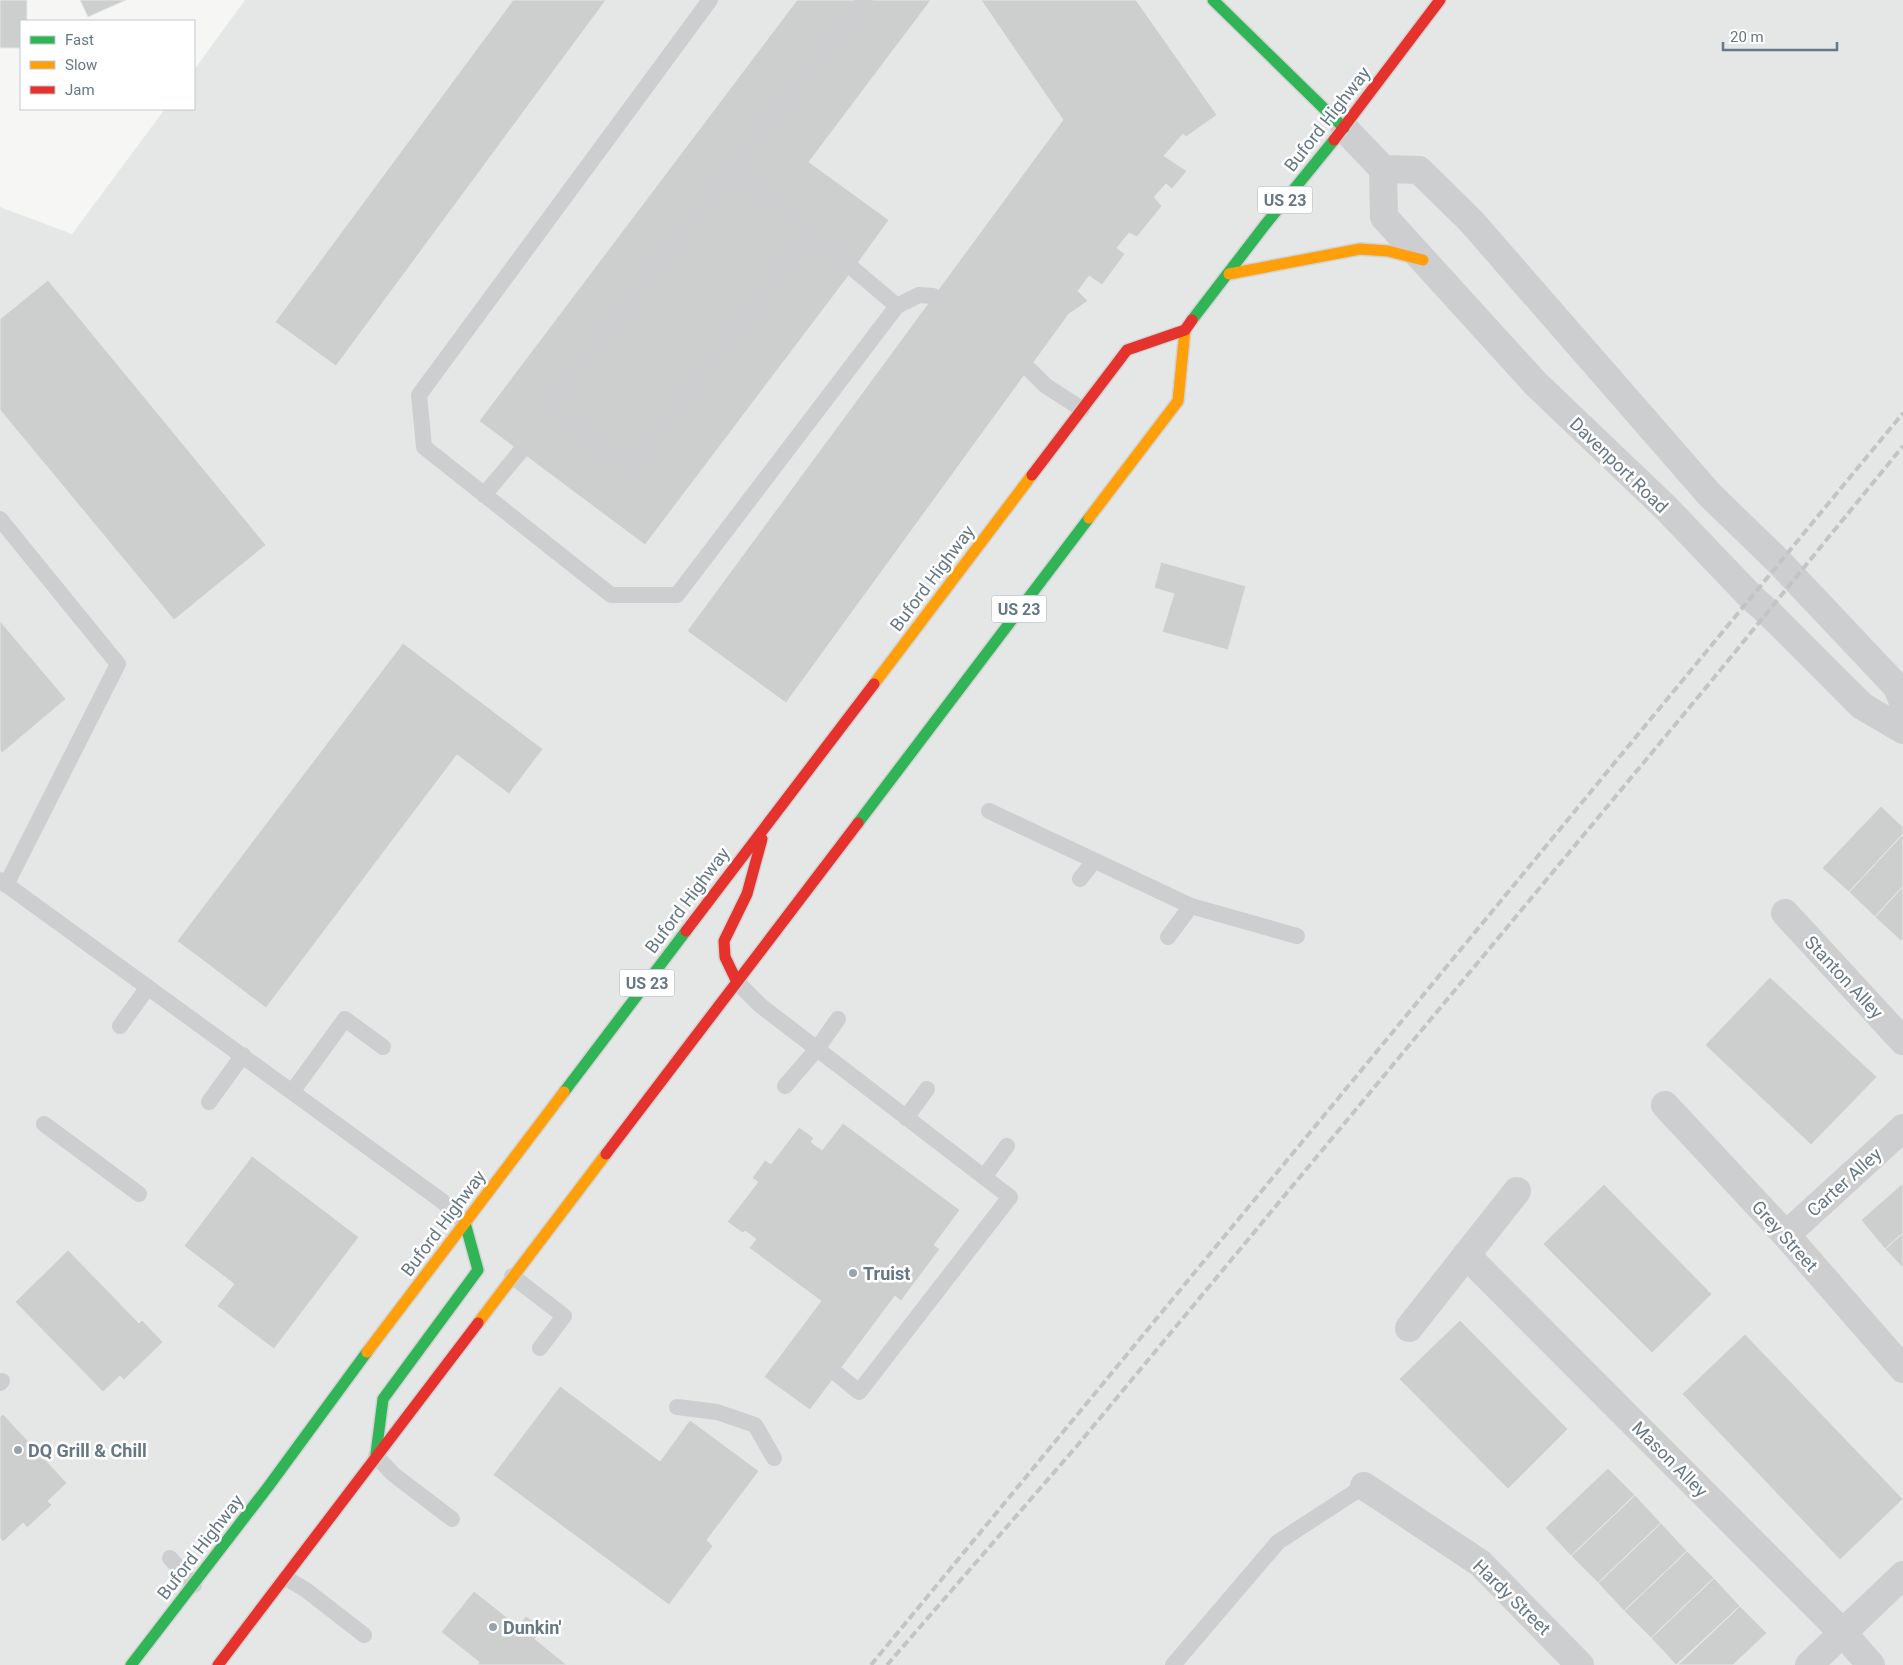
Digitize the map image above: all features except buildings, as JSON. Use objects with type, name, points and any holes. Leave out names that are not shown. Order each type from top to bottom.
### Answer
[{"type":"main road","points":[[1213,0],[1344,128]]},
{"type":"main road","name":"Buford Highway","points":[[131,1665],[194,1585],[347,1378],[1127,350],[1185,330],[1265,225],[1344,128],[1440,0]]},
{"type":"main road","points":[[1229,274],[1360,249],[1388,251],[1423,260]]},
{"type":"main road","name":"US 23","points":[[222,1664],[512,1276],[1178,401],[1185,330]]},
{"type":"main road","points":[[737,982],[724,954],[724,941],[747,894],[766,826]]},
{"type":"main road","points":[[376,1456],[383,1399],[478,1270],[465,1223]]},
{"type":"street","points":[[1344,128],[1383,169],[1419,170],[1471,221],[1709,494],[1780,563],[1897,687],[1903,702]]},
{"type":"street","name":"Davenport Road","points":[[1383,169],[1384,217],[1536,384],[1668,510],[1752,598],[1862,706],[1903,730]]},
{"type":"street","name":"Stanton Alley","points":[[1785,913],[1903,1041]]},
{"type":"street","name":"Grey Street","points":[[1664,1105],[1786,1235],[1903,1369]]},
{"type":"street","name":"Carter Alley","points":[[1786,1235],[1903,1128]]},
{"type":"street","points":[[1409,1328],[1518,1191]]},
{"type":"street","name":"Mason Alley","points":[[1466,1255],[1842,1632],[1871,1665]]},
{"type":"street","name":"Hardy Street","points":[[1364,1486],[1480,1563],[1580,1665]]},
{"type":"street","points":[[1808,1665],[1903,1575]]},
{"type":"lane","points":[[710,0],[419,395],[424,447],[611,595],[678,595],[897,306],[919,295],[933,296]]},
{"type":"lane","points":[[809,232],[630,470],[549,406],[733,166],[865,0]]},
{"type":"lane","points":[[733,166],[897,306]]},
{"type":"lane","points":[[1029,369],[1046,386],[1082,409]]},
{"type":"lane","points":[[484,495],[520,452]]},
{"type":"lane","points":[[0,518],[118,664],[3,882],[442,1201],[465,1223]]},
{"type":"lane","points":[[988,812],[1191,906],[1298,936]]},
{"type":"lane","points":[[1080,879],[1094,861]]},
{"type":"lane","points":[[1168,937],[1191,906]]},
{"type":"lane","points":[[737,982],[761,1006],[1010,1197],[858,1392],[837,1374]]},
{"type":"lane","points":[[120,1026],[148,987]]},
{"type":"lane","points":[[292,1092],[345,1019],[383,1047]]},
{"type":"lane","points":[[784,1086],[817,1049],[838,1019]]},
{"type":"lane","points":[[209,1102],[243,1055]]},
{"type":"lane","points":[[906,1118],[927,1089]]},
{"type":"lane","points":[[44,1124],[139,1194]]},
{"type":"lane","points":[[984,1177],[1007,1146]]},
{"type":"lane","points":[[512,1276],[564,1316],[540,1348]]},
{"type":"lane","points":[[678,1407],[717,1412],[756,1425],[774,1458]]},
{"type":"lane","points":[[376,1456],[393,1474],[452,1519]]},
{"type":"lane","points":[[1173,1665],[1278,1542],[1364,1486]]},
{"type":"lane","points":[[170,1558],[194,1585]]},
{"type":"lane","points":[[286,1578],[306,1590],[364,1635]]},
{"type":"shaded area","points":[[245,0],[1903,0],[1903,1665],[0,1665],[0,207],[72,234],[164,110],[195,110],[195,69]]},
{"type":"railway","points":[[871,1665],[1903,413]]},
{"type":"railway","points":[[887,1665],[1076,1447],[1713,679],[1903,446]]},
{"type":"traffic: fast","points":[[1213,0],[1344,128]]},
{"type":"traffic: fast","points":[[1192,320],[1265,225],[1334,140]]},
{"type":"traffic: fast","points":[[858,823],[1089,518]]},
{"type":"traffic: fast","points":[[564,1092],[686,931]]},
{"type":"traffic: fast","points":[[376,1454],[383,1399],[478,1270],[465,1223]]},
{"type":"traffic: fast","points":[[131,1665],[268,1487],[367,1352]]},
{"type":"traffic: slow","points":[[1229,274],[1360,249],[1388,251],[1423,260]]},
{"type":"traffic: slow","points":[[1089,518],[1178,401],[1185,330]]},
{"type":"traffic: slow","points":[[874,684],[1032,475]]},
{"type":"traffic: slow","points":[[367,1352],[564,1092]]},
{"type":"traffic: slow","points":[[478,1323],[606,1154]]},
{"type":"traffic: jam","points":[[1334,140],[1440,0]]},
{"type":"traffic: jam","points":[[1032,475],[1127,350],[1185,330],[1192,320]]},
{"type":"traffic: jam","points":[[686,931],[874,684]]},
{"type":"traffic: jam","points":[[606,1154],[858,823]]},
{"type":"traffic: jam","points":[[737,982],[725,957],[724,941],[747,894],[762,839]]},
{"type":"traffic: jam","points":[[218,1665],[478,1323]]},
{"type":"place","name":"Truist","points":[[853,1273]]},
{"type":"place","name":"DQ Grill & Chill","points":[[18,1450]]},
{"type":"place","name":"Dunkin'","points":[[493,1627]]}]
